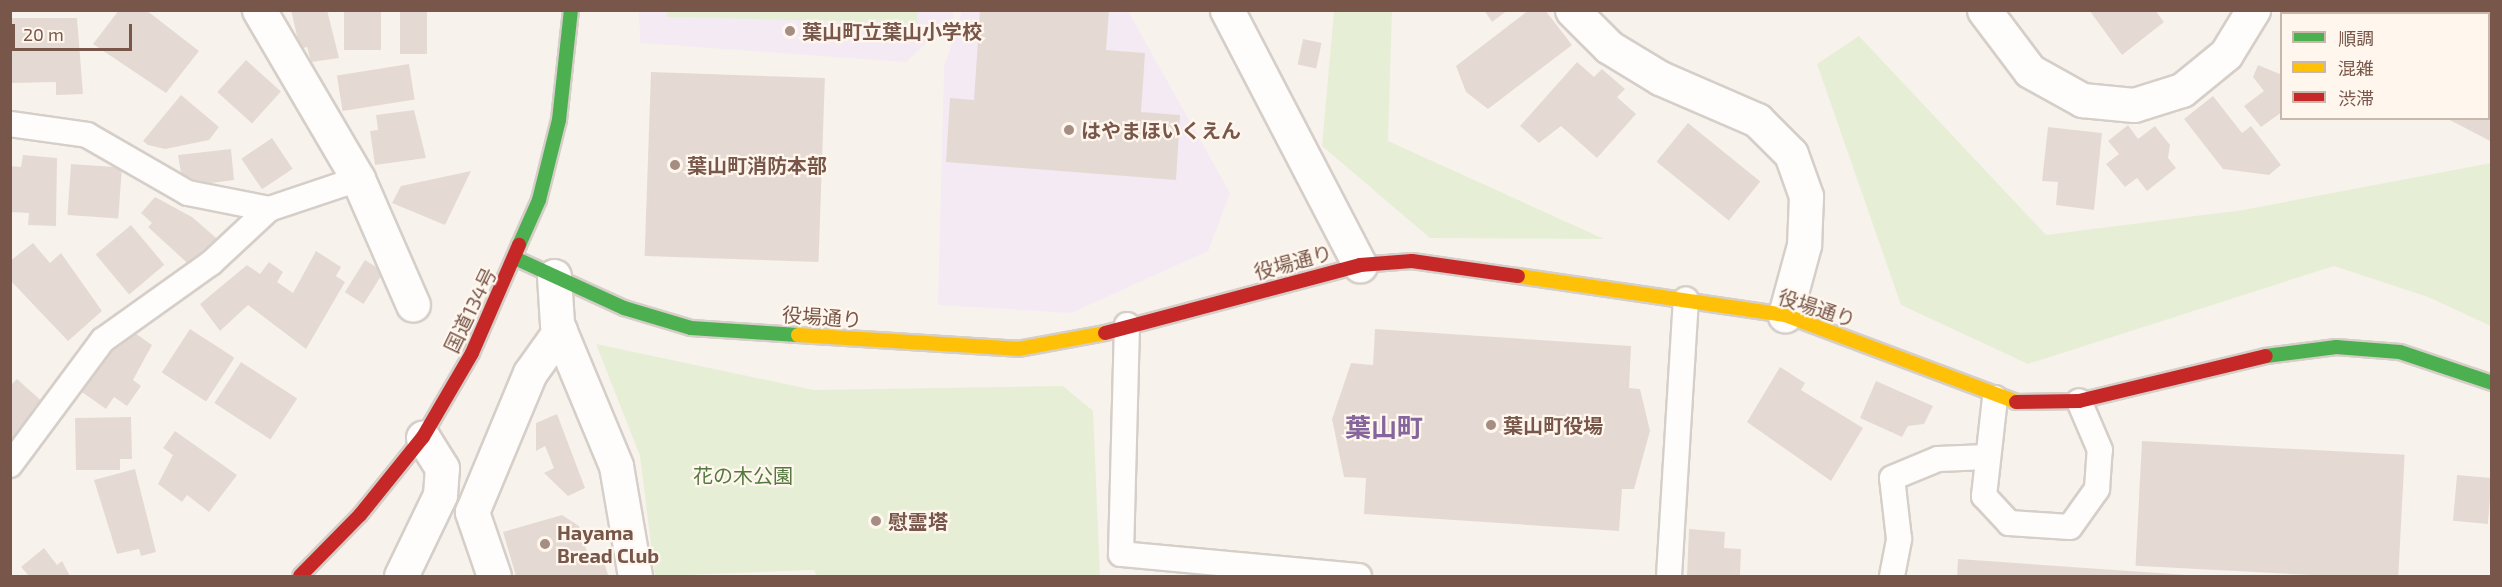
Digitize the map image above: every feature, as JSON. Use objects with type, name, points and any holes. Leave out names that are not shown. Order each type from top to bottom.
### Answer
[{"type":"main road","name":"国道134号","points":[[300,576],[360,515],[423,437],[472,354],[517,259],[559,120],[570,10]]},
{"type":"main road","name":"役場通り","points":[[517,259],[624,308],[691,328],[1018,349],[1061,345],[1360,265],[1412,261],[1785,315],[1995,398],[2036,405],[2079,401],[2285,351],[2336,348],[2400,352],[2492,383]]},
{"type":"street","points":[[259,10],[358,179],[413,304]]},
{"type":"street","points":[[1227,10],[1360,265]]},
{"type":"street","points":[[1572,10],[1609,47],[1660,78],[1757,120],[1791,154],[1806,196],[1804,245],[1785,315]]},
{"type":"street","points":[[1984,10],[2030,71],[2082,100],[2134,105],[2182,90],[2226,54],[2253,10]]},
{"type":"street","points":[[554,276],[560,331],[616,466],[635,576]]},
{"type":"street","points":[[494,576],[472,512],[530,373],[560,331]]},
{"type":"street","points":[[401,576],[440,495],[442,468],[423,437]]},
{"type":"lane","points":[[10,124],[87,135],[188,193],[269,209]]},
{"type":"lane","points":[[10,465],[103,340],[211,263],[269,209],[358,179]]},
{"type":"lane","points":[[1669,576],[1686,300]]},
{"type":"lane","points":[[1127,326],[1121,554],[1359,576]]},
{"type":"lane","points":[[1995,398],[1984,496],[2009,523],[2070,527],[2085,512],[2098,479],[2100,450],[2079,401]]},
{"type":"lane","points":[[1892,576],[1899,539],[1892,478],[1938,459],[1987,457]]},
{"type":"shaded area","name":"葉山町立葉山小学校","points":[[953,10],[953,18],[906,62],[640,43],[639,11]]},
{"type":"shaded area","name":"はやまほいくえん","points":[[962,11],[1128,11],[1230,193],[1208,251],[1071,313],[938,305],[944,67]]},
{"type":"green space","points":[[667,10],[918,11],[917,23],[667,17]]},
{"type":"green space","points":[[1334,11],[1392,11],[1388,141],[1604,239],[1430,238],[1322,146]]},
{"type":"green space","points":[[1859,36],[2046,235],[2243,210],[2491,163],[2491,326],[2428,297],[2334,266],[2028,364],[1901,305],[1817,64]]},
{"type":"green space","name":"花の木公園","points":[[596,344],[814,390],[1063,386],[1093,411],[1100,576],[817,576],[814,570],[655,576],[640,456]]},
{"type":"building","points":[[119,10],[146,10],[199,51],[166,93],[93,44]]},
{"type":"building","points":[[291,10],[327,10],[339,58],[311,62],[307,47],[300,49]]},
{"type":"building","points":[[344,10],[381,10],[381,50],[344,50]]},
{"type":"building","points":[[400,10],[427,10],[427,54],[400,54]]},
{"type":"building","points":[[980,10],[1109,10],[1106,50],[1145,53],[1141,112],[1180,115],[1176,180],[946,162],[950,98],[974,100]]},
{"type":"building","points":[[1484,10],[1508,10],[1492,22]]},
{"type":"building","points":[[1529,10],[1545,10],[1572,45],[1488,109],[1466,92],[1456,66]]},
{"type":"building","points":[[2089,10],[2155,10],[2164,22],[2122,55]]},
{"type":"building","points":[[2283,10],[2385,10],[2390,12],[2284,12]]},
{"type":"building","points":[[11,18],[77,18],[83,94],[56,95],[56,82],[12,83]]},
{"type":"building","points":[[1303,39],[1322,43],[1316,68],[1298,64]]},
{"type":"building","points":[[246,60],[281,91],[252,123],[217,92]]},
{"type":"building","points":[[1577,62],[1594,77],[1602,69],[1625,89],[1617,97],[1636,114],[1597,158],[1561,126],[1539,143],[1520,126]]},
{"type":"building","points":[[409,64],[415,100],[343,111],[337,75]]},
{"type":"building","points":[[2490,64],[2492,65],[2492,142],[2450,120],[2490,120]]},
{"type":"building","points":[[2258,65],[2280,74],[2280,113],[2261,127],[2244,106],[2264,91],[2253,77]]},
{"type":"building","points":[[651,72],[825,78],[818,262],[645,256]]},
{"type":"building","points":[[181,95],[219,127],[209,140],[165,149],[148,145],[143,141]]},
{"type":"building","points":[[2213,96],[2242,133],[2251,126],[2281,165],[2269,175],[2223,169],[2184,119]]},
{"type":"building","points":[[414,110],[426,158],[375,165],[370,131],[378,130],[376,115]]},
{"type":"building","points":[[1688,123],[1760,182],[1729,220],[1657,162]]},
{"type":"building","points":[[2128,125],[2138,139],[2155,126],[2170,145],[2168,158],[2176,168],[2147,191],[2137,178],[2125,187],[2106,164],[2119,154],[2108,141]]},
{"type":"building","points":[[2048,127],[2102,133],[2094,210],[2056,205],[2058,182],[2042,181]]},
{"type":"building","points":[[272,138],[293,169],[262,189],[241,159]]},
{"type":"building","points":[[231,149],[234,180],[203,184],[181,173],[178,155]]},
{"type":"building","points":[[23,155],[57,158],[56,226],[28,225],[29,213],[10,212],[10,166],[21,167]]},
{"type":"building","points":[[71,164],[122,168],[118,218],[67,215]]},
{"type":"building","points":[[471,171],[445,225],[392,203],[401,186]]},
{"type":"building","points":[[155,197],[192,217],[222,243],[196,271],[148,227],[152,223],[141,213]]},
{"type":"building","points":[[131,225],[164,265],[129,294],[96,255]]},
{"type":"building","points":[[33,243],[50,263],[61,253],[102,311],[68,341],[10,280],[10,261]]},
{"type":"building","points":[[316,251],[341,267],[336,276],[345,282],[306,349],[248,305],[220,331],[200,304],[247,265],[260,274],[269,262],[283,272],[277,282],[293,293]]},
{"type":"building","points":[[365,260],[384,272],[364,304],[345,292]]},
{"type":"building","points":[[129,329],[152,345],[133,380],[141,386],[127,406],[114,397],[106,409],[79,390]]},
{"type":"building","points":[[190,329],[234,358],[206,401],[162,373]]},
{"type":"building","name":"葉山町役場","points":[[1375,329],[1631,346],[1629,388],[1640,389],[1650,431],[1634,489],[1622,489],[1619,531],[1364,514],[1366,478],[1344,477],[1332,419],[1351,363],[1373,365]]},
{"type":"building","points":[[241,362],[297,398],[271,440],[214,403]]},
{"type":"building","points":[[1780,367],[1805,383],[1801,390],[1863,428],[1831,481],[1747,422]]},
{"type":"building","points":[[17,379],[47,406],[10,446],[10,386]]},
{"type":"building","points":[[1876,381],[1933,406],[1924,424],[1908,426],[1902,437],[1860,418]]},
{"type":"building","points":[[557,414],[585,488],[568,496],[544,473],[554,468],[545,446],[536,451],[536,423]]},
{"type":"building","points":[[131,417],[132,459],[120,459],[120,470],[76,470],[75,418]]},
{"type":"building","points":[[175,431],[237,475],[209,512],[187,495],[182,502],[158,484],[173,455],[163,448]]},
{"type":"building","points":[[2142,441],[2405,455],[2398,576],[2330,576],[2135,566]]},
{"type":"building","points":[[135,469],[156,552],[141,556],[139,549],[117,554],[94,480]]},
{"type":"building","points":[[2457,475],[2492,478],[2488,524],[2453,521]]},
{"type":"building","name":"Hayama Bread Club","points":[[562,515],[579,526],[589,558],[602,555],[608,575],[516,576],[503,532]]},
{"type":"building","points":[[1689,529],[1725,532],[1724,548],[1741,549],[1740,576],[1687,576]]},
{"type":"building","points":[[44,548],[57,565],[62,561],[70,576],[29,576],[21,567]]},
{"type":"building","points":[[1958,559],[2187,575],[2187,576],[1957,576]]},
{"type":"traffic: fast","points":[[519,245],[539,200],[559,120],[571,10]]},
{"type":"traffic: fast","points":[[517,259],[624,308],[691,328],[798,335]]},
{"type":"traffic: fast","points":[[2266,356],[2336,347],[2400,352],[2492,383]]},
{"type":"traffic: slow","points":[[1518,276],[1785,315],[2016,402]]},
{"type":"traffic: slow","points":[[798,335],[1018,349],[1105,333]]},
{"type":"traffic: jam","points":[[300,576],[360,515],[423,437],[472,353],[519,245]]},
{"type":"traffic: jam","points":[[1105,333],[1360,265],[1412,261],[1518,276]]},
{"type":"traffic: jam","points":[[2016,402],[2079,401],[2266,356]]},
{"type":"place","name":"葉山町立葉山小学校","points":[[790,31]]},
{"type":"place","name":"はやまほいくえん","points":[[1069,130]]},
{"type":"place","name":"葉山町消防本部","points":[[675,165]]},
{"type":"place","name":"葉山町役場","points":[[1491,425]]},
{"type":"place","name":"慰霊塔","points":[[876,521]]},
{"type":"place","name":"Hayama Bread Club","points":[[545,544]]},
{"type":"district","name":"葉山町","points":[[1384,427]]}]
